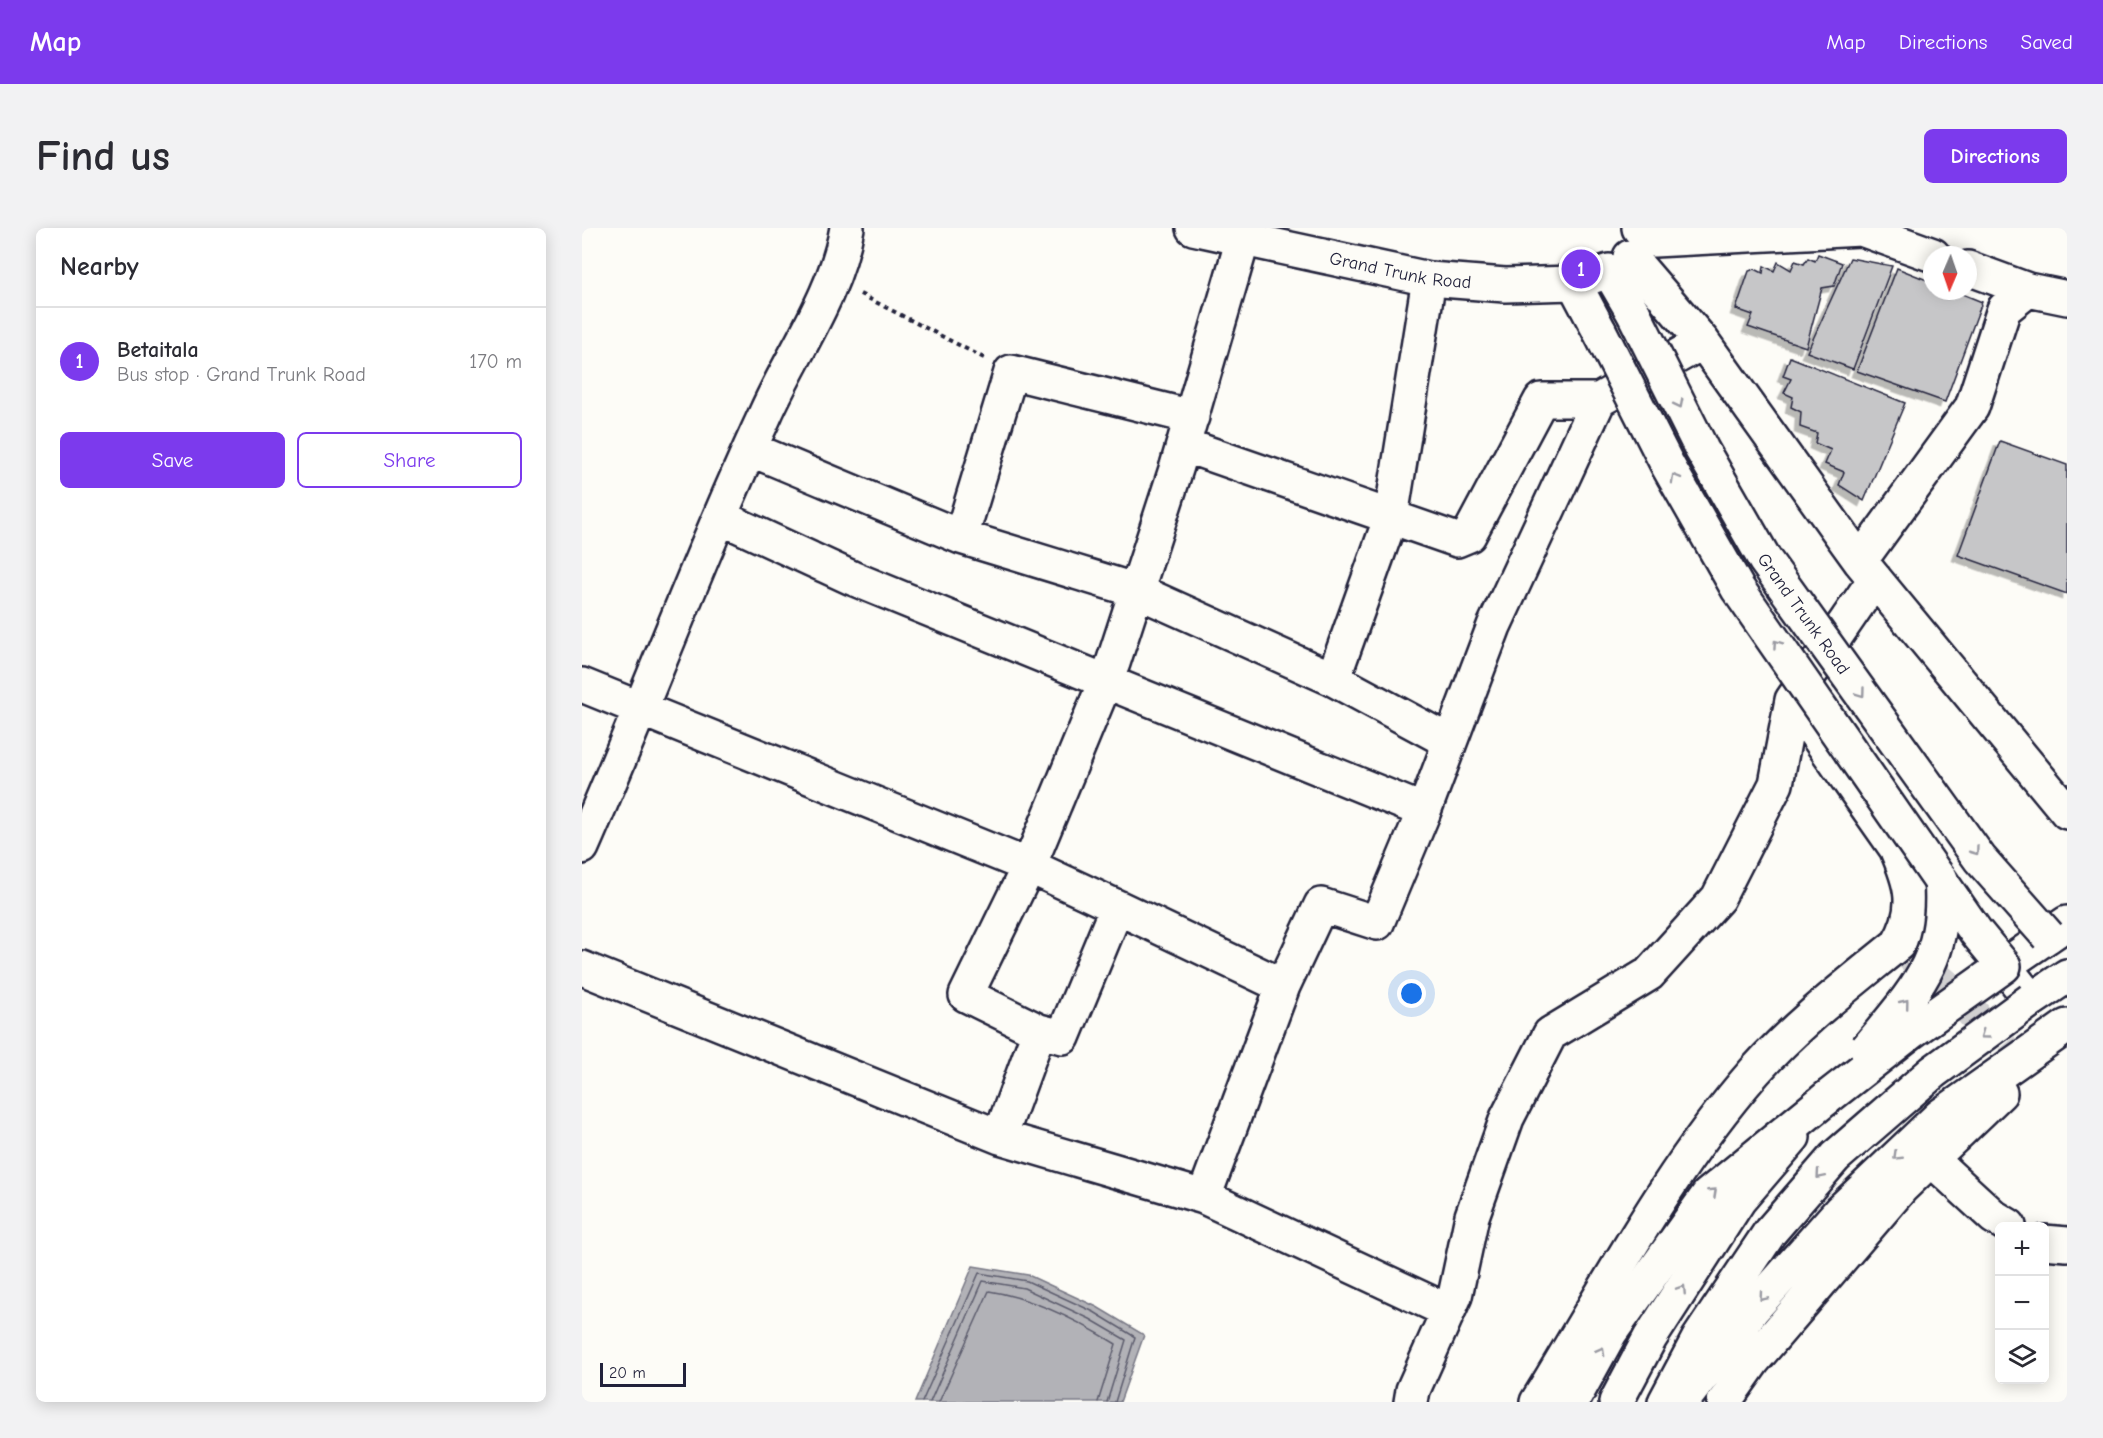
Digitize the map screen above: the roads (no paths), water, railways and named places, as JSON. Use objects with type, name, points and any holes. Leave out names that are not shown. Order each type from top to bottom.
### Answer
[{"type":"main road","points":[[582,847],[765,413],[825,299],[847,228]]},
{"type":"main road","name":"Grand Trunk Road","points":[[1193,228],[1429,279],[1505,285],[1574,283],[1642,245]]},
{"type":"main road","points":[[1923,251],[1861,229],[1642,245],[1703,342],[1867,570],[2067,812]]},
{"type":"main road","points":[[1117,907],[1063,1037],[1039,1030],[966,995],[1029,866],[1106,680],[1188,431],[1243,239]]},
{"type":"main road","name":"Grand Trunk Road","points":[[1642,245],[1634,314],[1702,450],[1765,560],[1980,859],[2061,938]]},
{"type":"main road","points":[[1977,271],[2028,290],[2067,298]]},
{"type":"main road","points":[[1333,679],[1391,517],[1429,279]]},
{"type":"main road","points":[[1574,283],[1668,466],[1738,589],[1976,932],[2031,1000]]},
{"type":"main road","points":[[1411,1402],[1413,1390],[1455,1296],[1472,1216],[1507,1118],[1550,1034],[1649,974],[1718,898],[1776,784],[1792,700],[1867,570],[1972,407],[2004,309],[2028,290]]},
{"type":"main road","points":[[961,537],[1011,372],[1188,431],[1391,517],[1457,540],[1469,535],[1541,400],[1599,400],[1703,342]]},
{"type":"main road","points":[[1204,1197],[1283,986],[1321,905],[1377,923],[1424,811],[1494,626],[1599,400]]},
{"type":"main road","points":[[750,449],[961,537],[1137,591],[1333,679],[1450,742]]},
{"type":"main road","points":[[720,517],[852,578],[1424,811]]},
{"type":"main road","points":[[582,685],[1029,866],[1283,986]]},
{"type":"main road","points":[[1537,1402],[1692,1150],[1755,1071],[1782,1043],[1898,944],[1908,927],[1913,901],[1907,874],[1896,848],[1792,700]]},
{"type":"main road","points":[[1616,1402],[1650,1338],[1739,1200],[1828,1097],[1918,986],[1942,930],[1941,879]]},
{"type":"main road","points":[[1572,1402],[1610,1333],[1708,1195],[1911,1032],[2004,966],[2061,938]]},
{"type":"main road","points":[[582,968],[1000,1137],[1204,1197],[1448,1311]]},
{"type":"main road","points":[[1665,1402],[1699,1338],[1770,1232],[1835,1157],[1933,1072],[2067,976]]},
{"type":"main road","points":[[1000,1137],[1039,1030]]},
{"type":"main road","points":[[1724,1402],[1768,1344],[1902,1187],[2008,1085],[2056,1034]]},
{"type":"main road","points":[[1682,1402],[1753,1309],[1840,1211],[1940,1116],[2056,1034]]},
{"type":"main road","points":[[1930,1159],[2002,1222]]},
{"type":"main road","points":[[2049,1242],[2067,1244]]},
{"type":"water","points":[[973,1266],[1028,1275],[1097,1307],[1144,1335],[1120,1402],[915,1402]]},
{"type":"tunnel","points":[[1898,944],[1960,998],[2015,1063]]},
{"type":"place","name":"Betaitala","points":[[1581,269]]}]
